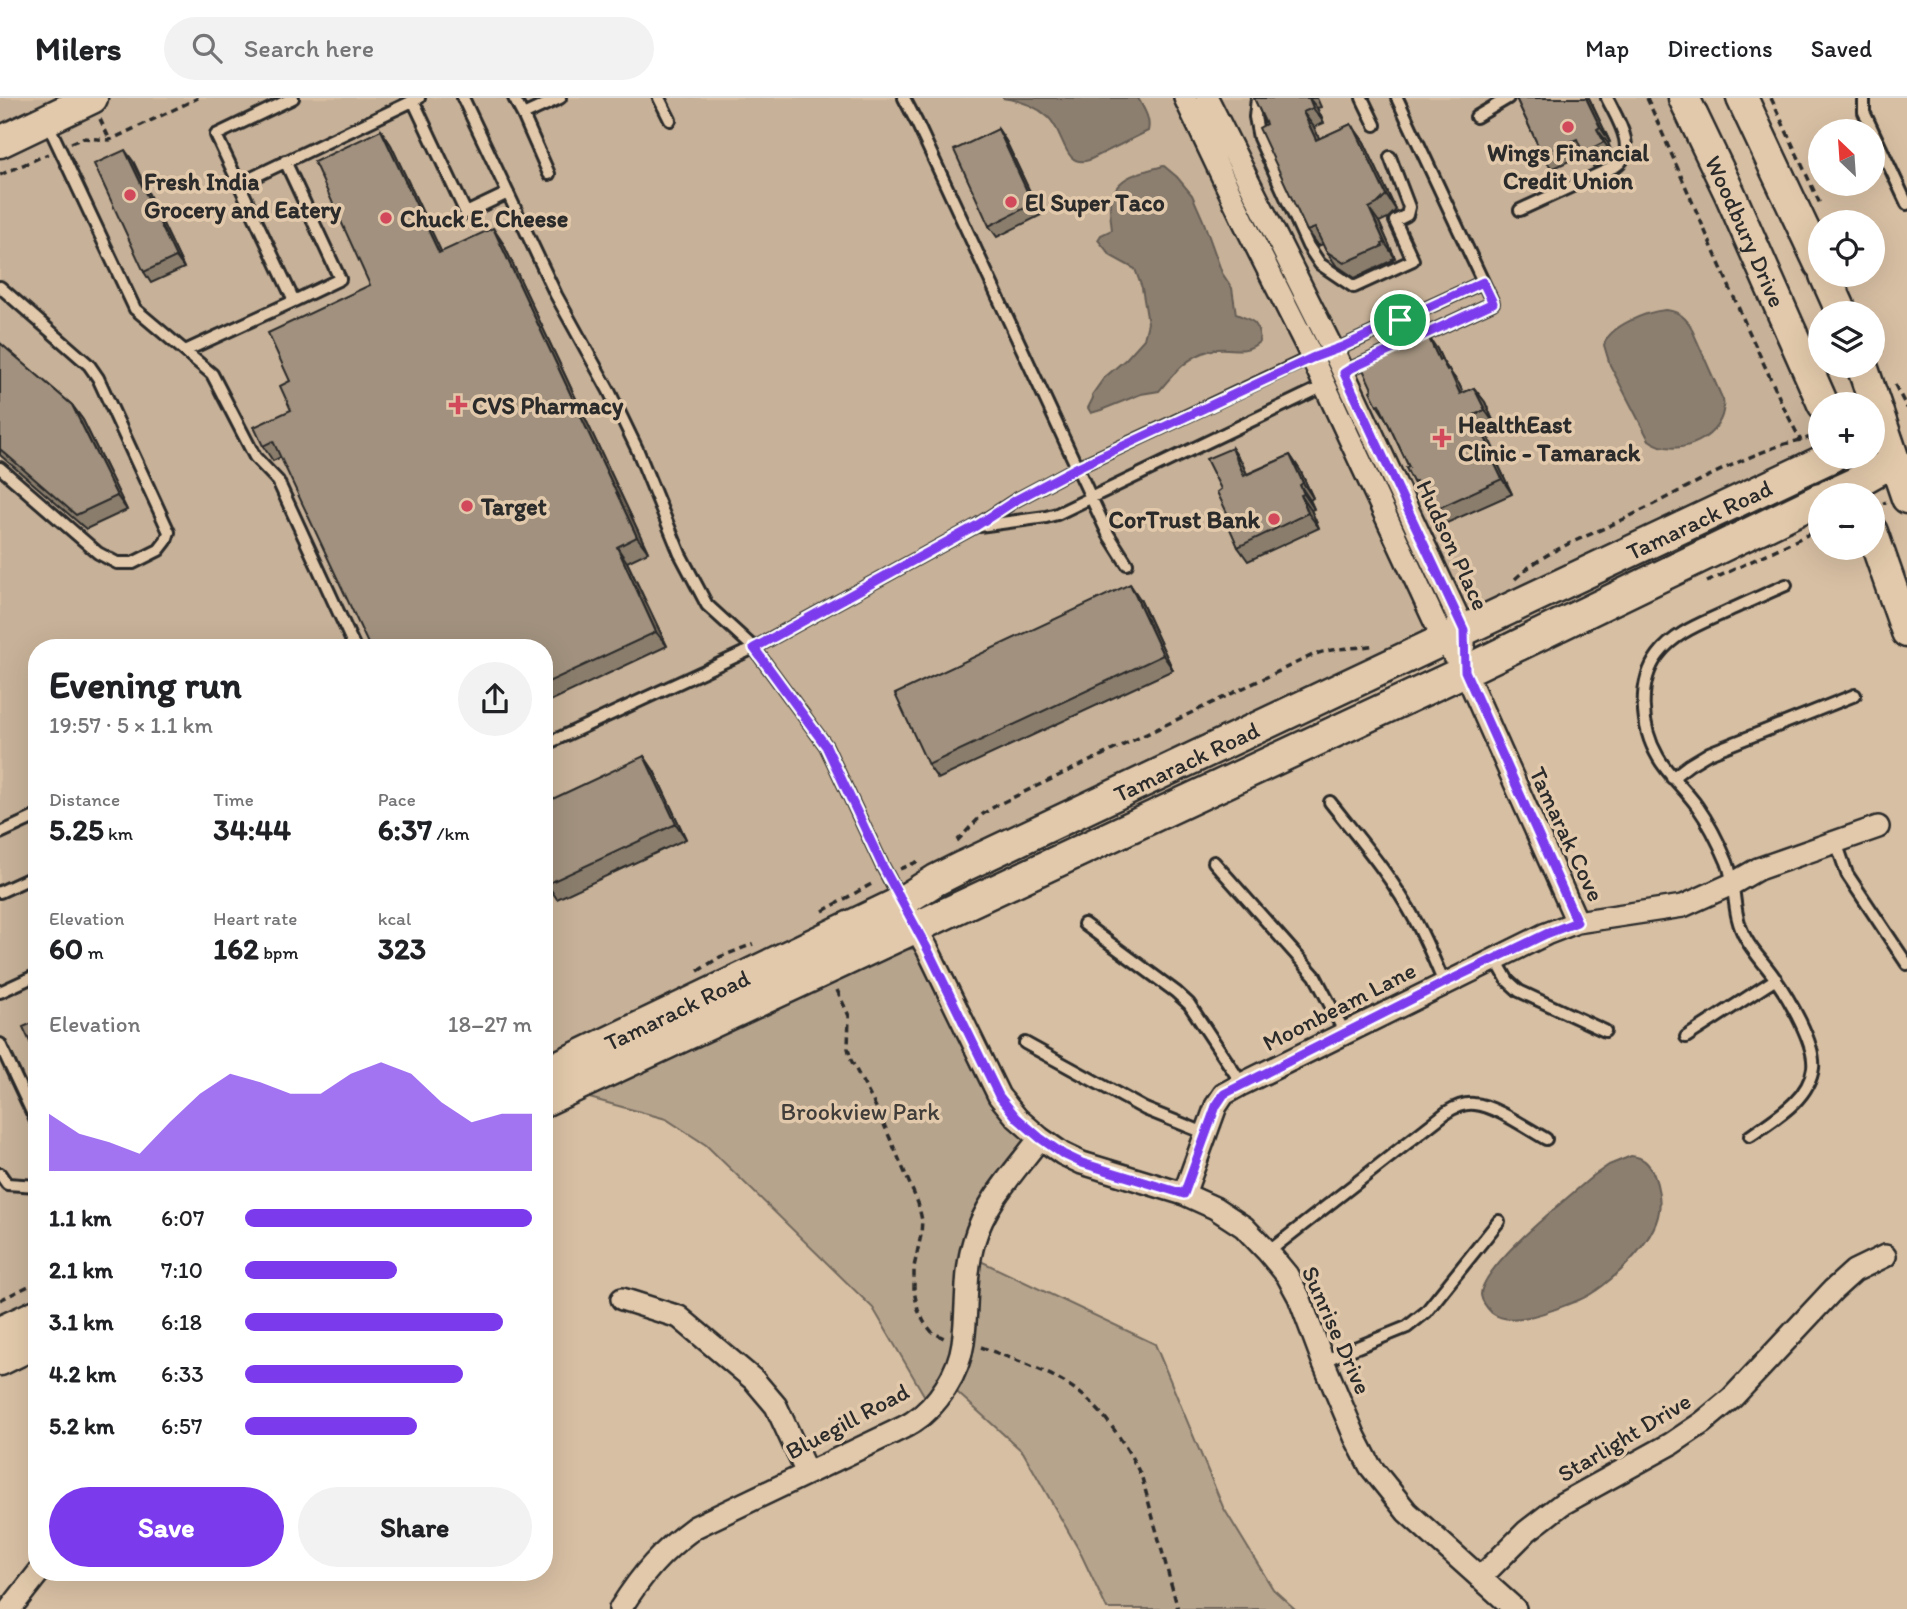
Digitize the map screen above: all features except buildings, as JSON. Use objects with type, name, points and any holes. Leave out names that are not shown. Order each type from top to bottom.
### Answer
[{"type":"street","points":[[0,142],[41,109],[92,98]]},
{"type":"street","name":"Hudson Place","points":[[1185,98],[1325,386],[1453,635]]},
{"type":"street","name":"Hudson Place","points":[[1206,98],[1344,373],[1453,635],[1465,671]]},
{"type":"street","name":"Woodbury Drive","points":[[1684,98],[1730,194],[1818,392]]},
{"type":"street","points":[[1742,98],[1808,238]]},
{"type":"street","points":[[1866,378],[1891,458],[1907,498]]},
{"type":"street","points":[[1847,483],[1891,458]]},
{"type":"street","name":"Tamarack Road","points":[[553,1069],[901,902],[964,866],[1808,468]]},
{"type":"street","name":"Tamarack Road","points":[[553,1097],[1465,671],[1808,505]]},
{"type":"street","points":[[1882,560],[1907,632]]},
{"type":"street","name":"Tamarak Cove","points":[[1465,671],[1577,922],[1682,905],[1732,884],[1758,869],[1878,827]]},
{"type":"street","name":"Sunrise Drive","points":[[901,902],[927,948],[999,1096],[1017,1118],[1063,1154],[1082,1163],[1184,1194],[1215,1208],[1244,1227],[1287,1275],[1299,1297],[1323,1361],[1370,1466],[1406,1511],[1515,1609]]},
{"type":"street","name":"Moonbeam Lane","points":[[1184,1194],[1216,1106],[1224,1094],[1495,958],[1577,922]]},
{"type":"street","name":"Bluegill Road","points":[[620,1609],[649,1567],[695,1527],[914,1422],[931,1407],[959,1362],[963,1344],[968,1266],[981,1221],[1040,1138]]},
{"type":"street","name":"Starlight Drive","points":[[1480,1577],[1527,1531],[1562,1504],[1671,1444],[1702,1423],[1732,1398],[1833,1290],[1854,1271],[1885,1256]]},
{"type":"street","points":[[622,1299],[679,1317],[754,1380],[776,1406],[807,1472]]},
{"type":"street","points":[[0,1332],[28,1319]]},
{"type":"street","points":[[0,1360],[28,1346]]},
{"type":"street","points":[[10,1609],[32,1581]]},
{"type":"lane","points":[[293,98],[216,135],[294,301]]},
{"type":"lane","points":[[463,98],[556,295],[621,414],[680,554],[707,605],[754,648],[826,746],[901,902]]},
{"type":"lane","points":[[514,98],[550,174]]},
{"type":"lane","points":[[523,115],[560,98]]},
{"type":"lane","points":[[659,98],[670,120]]},
{"type":"lane","points":[[904,98],[1108,534],[1127,564]]},
{"type":"lane","points":[[1257,98],[1255,113],[1259,138],[1308,246],[1320,264],[1354,287],[1413,260],[1395,221],[1407,215],[1409,207],[1390,157]]},
{"type":"lane","points":[[1362,98],[1375,125]]},
{"type":"lane","points":[[976,526],[1046,517],[1071,509],[1325,386],[1352,368],[1493,303],[1397,98]]},
{"type":"lane","points":[[1476,117],[1508,98]]},
{"type":"lane","points":[[1520,210],[1616,166],[1623,160],[1626,152],[1625,139],[1607,98]]},
{"type":"lane","points":[[1864,98],[1864,112],[1907,204]]},
{"type":"lane","points":[[239,184],[415,99],[466,213],[508,193]]},
{"type":"lane","points":[[41,109],[135,309],[212,374],[255,457],[278,481],[351,639]]},
{"type":"lane","points":[[185,351],[340,279],[285,161]]},
{"type":"lane","points":[[553,741],[754,648],[1078,467],[1483,282]]},
{"type":"lane","points":[[0,287],[89,365],[98,378],[169,532],[166,541],[159,550],[133,563],[117,564],[98,552],[0,468]]},
{"type":"lane","points":[[1750,1136],[1792,1106],[1806,1088],[1813,1069],[1812,1052],[1807,1034],[1776,979],[1745,938],[1735,911],[1728,865],[1696,804],[1672,778],[1657,756],[1647,731],[1644,706],[1646,681],[1656,657],[1671,640],[1686,630],[1786,584]]},
{"type":"lane","points":[[1672,778],[1709,753],[1855,695]]},
{"type":"lane","points":[[1330,802],[1402,899],[1415,920],[1444,983]]},
{"type":"lane","points":[[0,833],[28,820]]},
{"type":"lane","points":[[1836,842],[1847,874],[1907,964]]},
{"type":"lane","points":[[1214,862],[1315,976],[1345,1033]]},
{"type":"lane","points":[[0,892],[28,879]]},
{"type":"lane","points":[[1084,924],[1189,1004],[1242,1084]]},
{"type":"lane","points":[[1495,958],[1508,981],[1518,991],[1605,1031]]},
{"type":"lane","points":[[0,992],[28,979]]},
{"type":"lane","points":[[1686,1037],[1776,979]]},
{"type":"lane","points":[[1024,1042],[1145,1110],[1207,1134]]},
{"type":"lane","points":[[0,1044],[28,1104]]},
{"type":"lane","points":[[1268,1252],[1447,1112],[1460,1105],[1473,1103],[1488,1107],[1546,1139]]},
{"type":"lane","points":[[0,1174],[7,1184],[28,1185]]},
{"type":"lane","points":[[1323,1361],[1407,1328],[1426,1312],[1499,1222]]},
{"type":"path","points":[[0,175],[83,138],[110,139],[198,98]]},
{"type":"path","points":[[1647,98],[1784,410],[1801,440]]},
{"type":"path","points":[[1771,98],[1823,210]]},
{"type":"path","points":[[1512,582],[1541,557],[1554,550],[1774,447],[1808,438]]},
{"type":"path","points":[[948,847],[959,840],[983,814],[997,805],[1324,651],[1380,644]]},
{"type":"path","points":[[836,990],[849,1016],[848,1048],[851,1060],[879,1113],[918,1203],[922,1220],[914,1267],[914,1291],[924,1322],[932,1332],[942,1338],[981,1347],[1050,1374],[1070,1385],[1089,1401],[1134,1461],[1142,1478],[1178,1609]]},
{"type":"path","points":[[0,1300],[28,1286]]},
{"type":"shaded area","points":[[0,98],[1185,98],[1434,622],[1402,646],[873,908],[553,1057],[553,639],[28,639],[28,1304],[0,1318]]},
{"type":"shaded area","points":[[1002,98],[1138,98],[1145,110],[1149,127],[1148,131],[1089,160],[1080,161],[1069,154],[1048,117],[1026,104]]},
{"type":"shaded area","points":[[1207,98],[1684,98],[1815,392],[1808,392],[1808,463],[1727,489],[1495,603],[1455,612]]},
{"type":"shaded area","points":[[1164,166],[1192,195],[1222,273],[1232,288],[1236,314],[1254,322],[1260,341],[1242,350],[1219,349],[1203,353],[1182,366],[1159,391],[1141,394],[1091,413],[1088,408],[1092,395],[1104,378],[1144,339],[1148,323],[1142,288],[1135,269],[1111,256],[1098,240],[1101,235],[1112,230],[1110,207],[1116,188],[1129,177]]},
{"type":"shaded area","points":[[1665,310],[1679,314],[1690,325],[1723,400],[1723,413],[1709,434],[1686,446],[1673,448],[1660,446],[1649,440],[1610,365],[1604,345],[1607,338],[1620,326],[1639,317]]},
{"type":"shaded area","points":[[1631,1156],[1642,1159],[1652,1171],[1658,1188],[1660,1207],[1649,1236],[1628,1263],[1603,1286],[1559,1308],[1535,1316],[1511,1319],[1492,1313],[1481,1295],[1485,1282],[1510,1250],[1593,1176],[1609,1165]]},
{"type":"green space","name":"Brookview Park","points":[[927,948],[987,1072],[1040,1138],[970,1256],[1155,1344],[1223,1507],[1273,1589],[1295,1609],[1107,1609],[1079,1550],[1023,1452],[948,1384],[931,1407],[873,1308],[706,1145],[666,1119],[582,1096],[894,950]]},
{"type":"place","name":"Wings Financial Credit Union","points":[[1568,127]]},
{"type":"place","name":"Fresh India Grocery and Eatery","points":[[130,195]]},
{"type":"place","name":"El Super Taco","points":[[1011,202]]},
{"type":"place","name":"Chuck E. Cheese","points":[[386,218]]},
{"type":"place","name":"CVS Pharmacy","points":[[458,405]]},
{"type":"place","name":"HealthEast Clinic - Tamarack","points":[[1442,438]]},
{"type":"place","name":"Target","points":[[467,506]]},
{"type":"place","name":"CorTrust Bank","points":[[1274,519]]},
{"type":"route","points":[[1483,282],[1493,303],[1344,373],[1464,630],[1465,671],[1577,922],[1444,983],[1224,1094],[1216,1106],[1184,1194],[1082,1163],[1040,1138],[1017,1118],[999,1096],[927,948],[882,865],[826,746],[754,648],[1078,467],[1400,320],[1483,282]]}]
